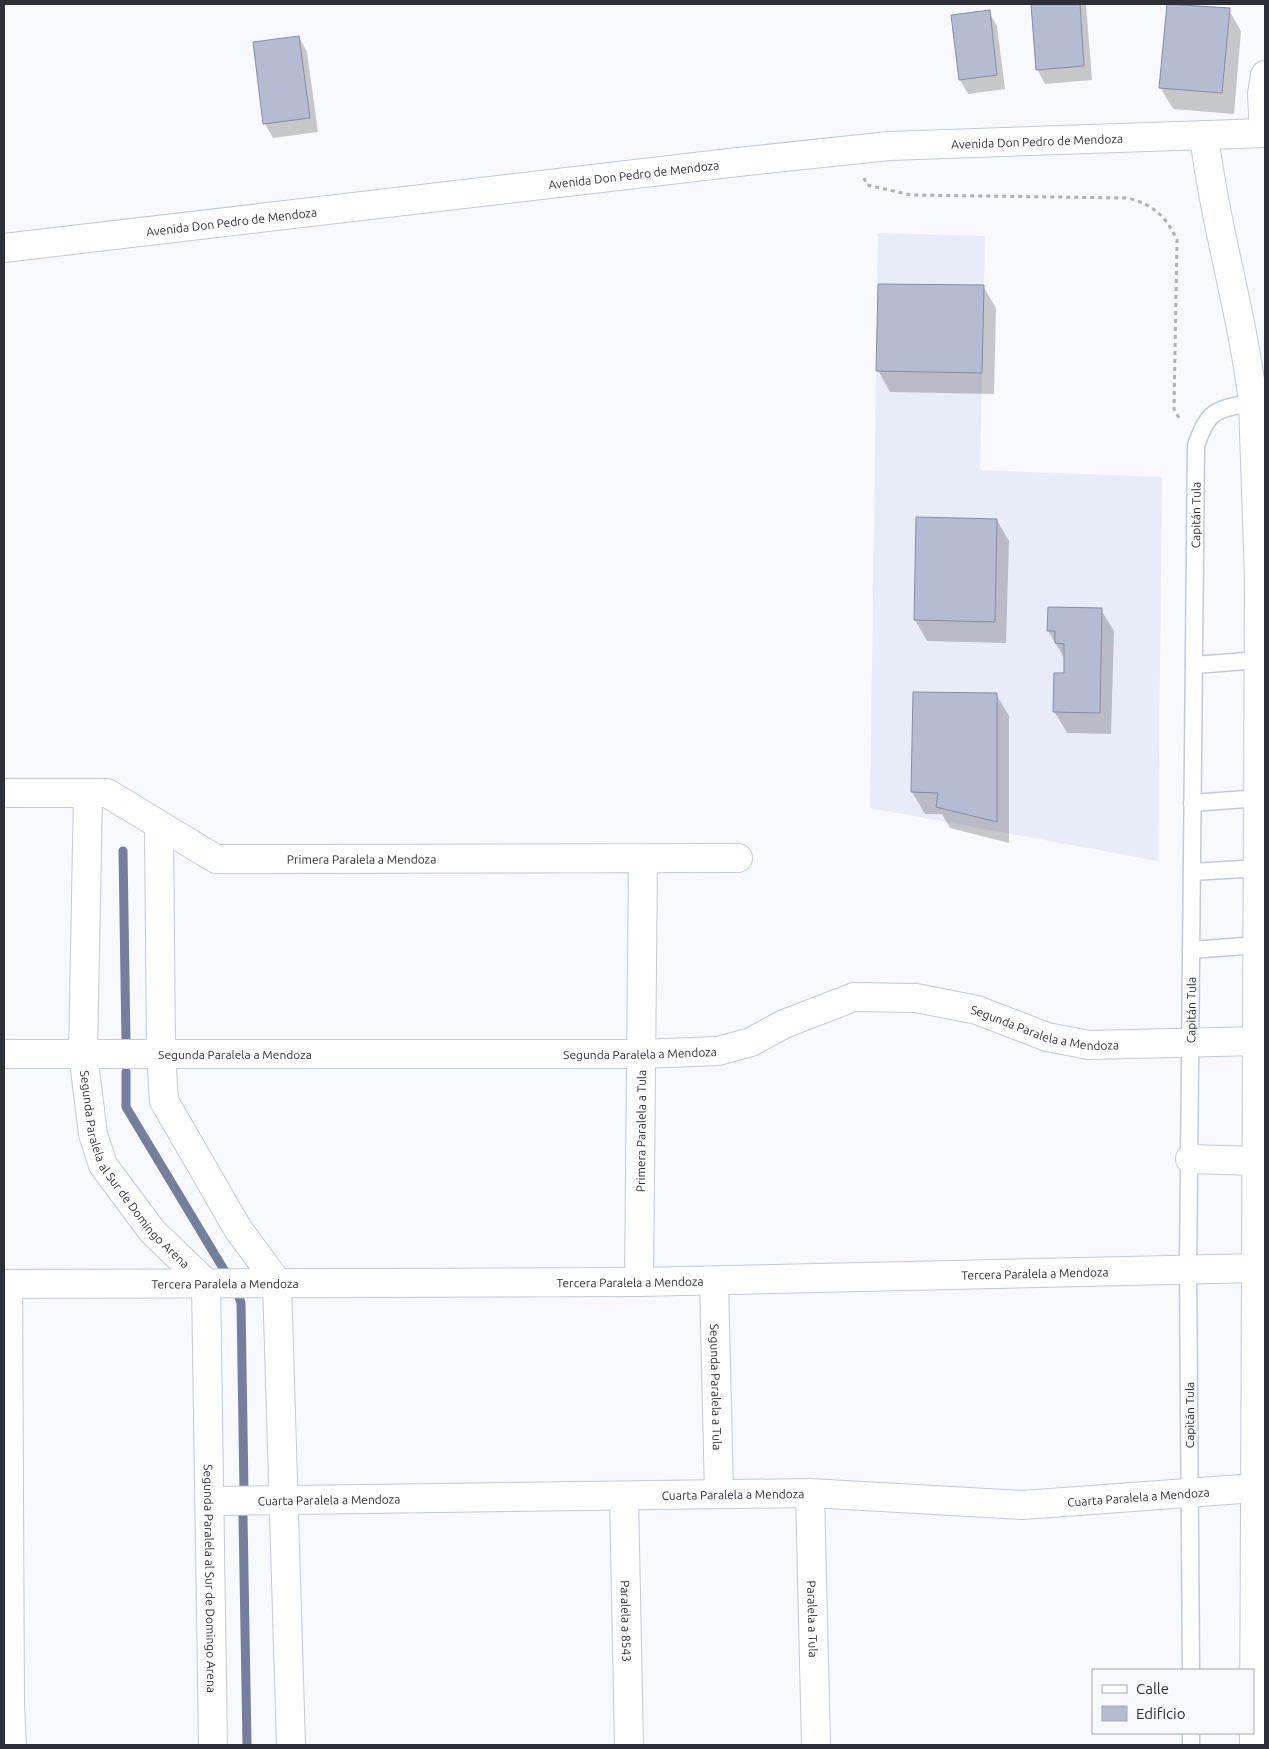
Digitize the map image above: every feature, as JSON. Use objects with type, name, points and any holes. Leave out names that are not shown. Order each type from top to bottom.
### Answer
[{"type":"street","points":[[1265,76],[1262,94],[1265,133]]},
{"type":"street","name":"Avenida Don Pedro de Mendoza","points":[[4,248],[889,146],[1265,133]]},
{"type":"street","points":[[1204,135],[1218,227],[1235,292],[1253,402],[1260,660],[1254,1745]]},
{"type":"street","name":"Primera Paralela a Mendoza","points":[[4,793],[107,793],[216,859],[643,860],[738,858]]},
{"type":"street","name":"Segunda Paralela al Sur de Domingo Arena","points":[[88,794],[83,1054],[93,1134],[102,1164],[152,1230],[206,1283],[213,1745]]},
{"type":"street","points":[[159,825],[161,1053],[164,1101],[238,1229],[277,1282],[291,1745]]},
{"type":"street","name":"Primera Paralela a Tula","points":[[639,1282],[643,860]]},
{"type":"street","name":"Segunda Paralela a Mendoza","points":[[4,1054],[642,1054],[718,1051],[751,1042],[784,1024],[854,997],[916,998],[977,1010],[1047,1037],[1089,1045],[1258,1041]]},
{"type":"street","points":[[1190,1159],[1258,1160]]},
{"type":"street","name":"Tercera Paralela a Mendoza","points":[[6,1284],[639,1282],[1257,1268]]},
{"type":"street","name":"Segunda Paralela a Tula","points":[[714,1281],[719,1494]]},
{"type":"street","points":[[6,1284],[12,1745]]},
{"type":"street","name":"Cuarta Paralela a Mendoza","points":[[210,1501],[810,1493],[1023,1505],[1255,1488]]},
{"type":"street","name":"Paralela a Tula","points":[[810,1493],[816,1745]]},
{"type":"street","name":"Paralela a 8543","points":[[624,1496],[630,1745]]},
{"type":"lane","name":"Capitán Tula","points":[[1191,1669],[1188,1270],[1196,446],[1203,424],[1218,410],[1253,402]]},
{"type":"lane","points":[[1194,665],[1260,660]]},
{"type":"lane","points":[[1192,803],[1260,798]]},
{"type":"lane","points":[[1192,872],[1259,868]]},
{"type":"lane","points":[[1191,950],[1258,945]]},
{"type":"path","points":[[851,150],[867,185],[911,195],[1126,198],[1140,201],[1156,209],[1169,223],[1177,240],[1174,409],[1196,446]]},
{"type":"shaded area","points":[[878,233],[985,236],[980,470],[1162,477],[1158,861],[870,808]]},
{"type":"building","points":[[1031,4],[1080,4],[1084,66],[1036,70]]},
{"type":"building","points":[[1167,4],[1230,8],[1222,93],[1159,88]]},
{"type":"building","points":[[990,10],[997,75],[959,80],[951,15]]},
{"type":"building","points":[[299,36],[310,118],[263,124],[253,42]]},
{"type":"building","points":[[878,284],[984,285],[982,373],[876,371]]},
{"type":"building","points":[[916,517],[997,519],[995,622],[914,620]]},
{"type":"building","points":[[1048,607],[1102,608],[1100,713],[1053,712],[1054,673],[1064,673],[1064,644],[1055,643],[1055,631],[1047,631]]},
{"type":"building","points":[[913,692],[997,693],[997,822],[936,807],[938,793],[911,792]]},
{"type":"waterway","points":[[123,851],[126,1043]]},
{"type":"waterway","points":[[126,1072],[126,1107],[226,1273]]},
{"type":"waterway","points":[[238,1294],[241,1303],[244,1491]]},
{"type":"waterway","points":[[243,1516],[247,1745]]}]
